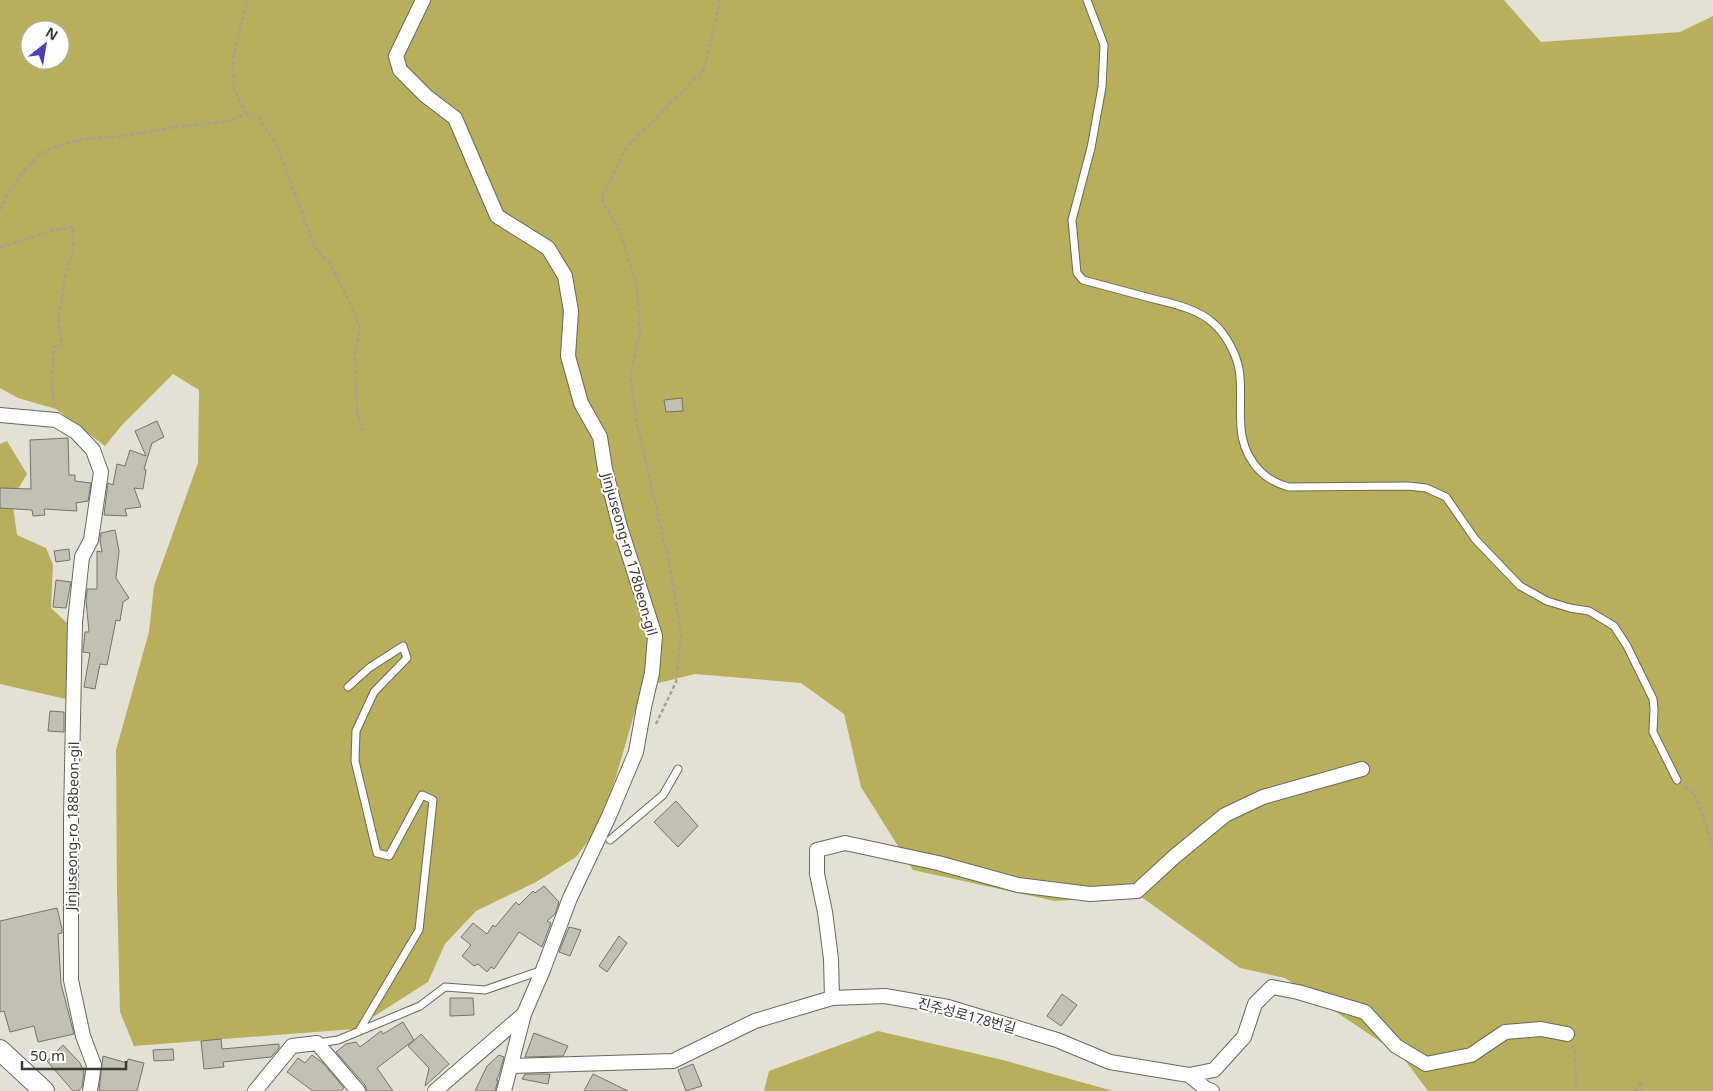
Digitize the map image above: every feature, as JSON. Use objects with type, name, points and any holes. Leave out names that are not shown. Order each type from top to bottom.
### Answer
[{"type":"main road","points":[[0,1050],[44,1091]]},
{"type":"street","name":"Jinjuseong-ro 178beon-gil","points":[[423,0],[396,56],[400,70],[426,96],[455,118],[496,216],[548,248],[565,276],[571,311],[568,356],[581,403],[600,437],[605,469],[620,527],[655,636],[652,673],[636,752],[609,816],[570,898],[524,1014],[504,1091]]},
{"type":"street","points":[[0,415],[56,420]]},
{"type":"street","name":"Jinjuseong-ro 188beon-gil","points":[[56,420],[76,432],[93,450],[101,472],[91,540],[82,557],[75,622],[70,817],[71,980],[83,1036],[94,1065],[90,1091]]},
{"type":"street","points":[[832,998],[831,958],[817,874],[817,850],[844,843],[938,863],[1018,885],[1090,894],[1137,891],[1174,857],[1225,815],[1263,797],[1362,769]]},
{"type":"street","name":"진주성로178번길","points":[[511,1066],[673,1061],[755,1021],[832,998],[885,996],[948,1007],[1057,1040],[1110,1062],[1189,1075],[1214,1070],[1244,1037],[1255,1004],[1272,987],[1298,992],[1365,1012],[1396,1046],[1426,1064],[1470,1055],[1505,1032],[1540,1029],[1567,1034]]},
{"type":"street","name":"Jinjuseong-ro 178beon-gil","points":[[435,1091],[524,1014]]},
{"type":"street","points":[[255,1091],[292,1046],[317,1043],[358,1091]]},
{"type":"street","name":"진주성로178번길","points":[[1189,1075],[1206,1089],[1212,1091]]},
{"type":"lane","points":[[1087,0],[1104,45],[1104,57],[1102,87],[1091,148],[1072,220],[1077,273],[1083,280],[1187,308],[1213,322],[1224,335],[1239,368],[1240,422],[1243,440],[1253,463],[1267,478],[1289,487],[1391,486],[1426,488],[1446,497],[1480,545],[1520,586],[1547,601],[1589,611],[1614,626],[1653,699],[1653,732],[1677,780]]},
{"type":"lane","points":[[348,687],[369,668],[403,646],[407,658],[374,692],[356,731],[355,761],[377,853],[389,856],[422,795],[434,800],[419,930],[360,1031]]},
{"type":"lane","points":[[610,840],[663,795],[678,769]]},
{"type":"lane","points":[[317,1043],[338,1040],[420,1006],[445,988],[485,990],[543,970]]},
{"type":"path","points":[[246,114],[234,89],[233,59],[248,0]]},
{"type":"path","points":[[654,727],[676,682],[681,632],[670,567],[637,424],[630,376],[640,333],[637,286],[620,232],[601,200],[626,148],[704,70],[720,0]]},
{"type":"path","points":[[0,210],[8,194],[24,171],[40,154],[60,145],[84,139],[124,136],[175,126],[225,122],[246,114],[259,118],[276,143],[315,248],[330,264],[352,306],[360,328],[355,353],[357,410],[362,430]]},
{"type":"path","points":[[0,247],[73,227],[73,251],[64,277],[58,324],[62,344],[54,347],[52,390],[56,420]]},
{"type":"path","points":[[1677,780],[1691,790],[1696,797],[1713,846]]},
{"type":"path","points":[[1567,1034],[1575,1052],[1576,1091]]},
{"type":"path","points":[[1635,1091],[1641,1082],[1641,1091]]},
{"type":"shaded area","points":[[0,0],[1504,0],[1541,42],[1680,32],[1713,16],[1713,1091],[1428,1091],[1402,1056],[1285,978],[1240,968],[1140,896],[1055,901],[913,870],[861,787],[844,714],[801,683],[695,674],[642,687],[616,777],[598,828],[576,857],[536,882],[476,911],[445,944],[428,982],[354,1029],[134,1046],[120,1012],[116,750],[149,632],[154,586],[198,463],[199,390],[173,374],[121,426],[105,446],[56,409],[18,398],[0,388]]},
{"type":"shaded area","points":[[7,441],[27,474],[12,499],[17,535],[46,548],[53,565],[51,608],[68,624],[70,641],[66,699],[0,684],[0,444]]},
{"type":"shaded area","points":[[878,1031],[1003,1060],[1113,1091],[764,1091],[769,1071]]},
{"type":"building","points":[[682,398],[683,411],[666,412],[664,400]]},
{"type":"building","points":[[157,421],[164,437],[152,443],[144,469],[146,470],[143,489],[134,488],[141,507],[125,509],[127,516],[104,515],[108,483],[113,485],[117,464],[125,466],[130,450],[146,456],[135,431]]},
{"type":"building","points":[[68,438],[69,475],[75,475],[75,481],[91,483],[88,501],[76,503],[77,511],[44,509],[45,515],[33,516],[32,510],[0,508],[0,488],[31,489],[30,440]]},
{"type":"building","points":[[115,530],[119,551],[116,578],[129,598],[123,602],[120,621],[116,620],[107,665],[100,664],[95,689],[84,687],[90,653],[83,652],[85,632],[89,632],[86,600],[87,589],[97,589],[97,551],[102,552],[101,533]]},
{"type":"building","points":[[69,549],[70,560],[56,562],[54,551]]},
{"type":"building","points":[[56,580],[71,582],[66,608],[53,607]]},
{"type":"building","points":[[50,711],[64,712],[64,732],[48,731]]},
{"type":"building","points":[[676,801],[698,826],[678,847],[654,822]]},
{"type":"building","points":[[544,886],[559,902],[555,914],[547,921],[551,923],[542,947],[519,932],[494,969],[491,967],[487,972],[478,964],[474,966],[462,956],[471,945],[461,937],[473,923],[487,934],[493,925],[495,927],[516,902],[519,905],[533,891],[535,893]]},
{"type":"building","points":[[57,908],[62,929],[62,933],[58,934],[61,984],[74,1034],[38,1042],[34,1026],[10,1032],[4,1011],[0,1012],[0,921]]},
{"type":"building","points":[[569,927],[581,930],[570,956],[559,952]]},
{"type":"building","points":[[619,936],[627,943],[607,972],[599,966]]},
{"type":"building","points":[[1062,994],[1077,1005],[1061,1026],[1047,1016]]},
{"type":"building","points":[[450,998],[473,998],[474,1015],[450,1016]]},
{"type":"building","points":[[403,1022],[414,1040],[377,1068],[393,1091],[367,1091],[365,1085],[336,1052],[346,1044],[356,1042],[360,1047],[381,1031],[383,1034]]},
{"type":"building","points":[[534,1033],[568,1046],[563,1056],[525,1057]]},
{"type":"building","points":[[421,1034],[449,1064],[425,1086],[429,1068],[408,1046]]},
{"type":"building","points":[[221,1039],[222,1049],[279,1044],[279,1048],[271,1057],[223,1062],[224,1067],[204,1069],[201,1041]]},
{"type":"building","points":[[63,1045],[80,1063],[84,1072],[82,1087],[78,1091],[73,1091],[47,1061]]},
{"type":"building","points":[[173,1049],[174,1060],[154,1061],[153,1050]]},
{"type":"building","points":[[312,1055],[323,1063],[344,1088],[341,1091],[313,1091],[287,1072],[298,1058],[305,1063]]},
{"type":"building","points":[[499,1055],[504,1057],[496,1080],[498,1080],[495,1091],[475,1091],[487,1066]]},
{"type":"building","points":[[103,1056],[127,1063],[128,1059],[144,1063],[137,1091],[99,1091]]},
{"type":"building","points":[[693,1064],[702,1086],[686,1091],[678,1070]]},
{"type":"building","points":[[525,1074],[550,1074],[548,1084],[522,1079]]},
{"type":"building","points":[[593,1074],[628,1091],[584,1091]]}]
